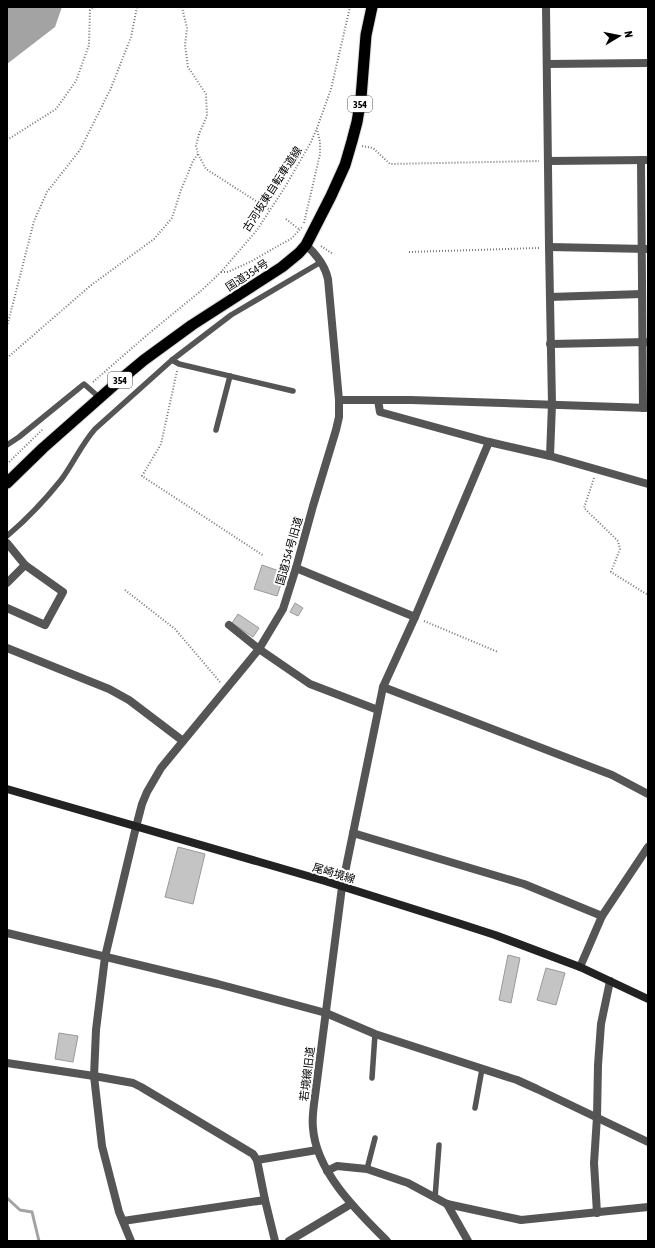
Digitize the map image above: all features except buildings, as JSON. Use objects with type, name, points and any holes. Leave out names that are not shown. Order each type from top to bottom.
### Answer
[{"type":"highway","name":"国道354号","points":[[7,483],[43,448],[126,375],[192,325],[282,267],[299,253],[306,244],[332,196],[352,144],[360,104],[366,35],[372,7]]},
{"type":"main road","name":"尾崎境線","points":[[7,789],[342,887],[495,935],[580,967],[648,999]]},
{"type":"street","points":[[546,7],[552,404],[550,456]]},
{"type":"street","points":[[547,64],[648,63]]},
{"type":"street","points":[[339,400],[552,404],[646,408],[645,342],[642,294],[645,249],[644,160],[548,161]]},
{"type":"street","name":"国道354号旧道","points":[[131,1241],[112,1185],[102,1146],[94,1076],[96,1030],[106,957],[142,804],[152,781],[259,649],[283,609],[336,430],[339,417],[339,400],[327,273],[322,262],[306,244]]},
{"type":"street","points":[[549,247],[645,249]]},
{"type":"street","points":[[550,297],[642,294]]},
{"type":"street","points":[[550,344],[645,342]]},
{"type":"street","points":[[378,400],[380,412],[490,442],[550,456],[648,484]]},
{"type":"street","name":"若境線旧道","points":[[387,1241],[351,1204],[327,1171],[317,1150],[313,1128],[314,1104],[342,887],[383,687],[415,617],[490,442]]},
{"type":"street","points":[[7,543],[25,565],[63,592],[45,625],[7,608]]},
{"type":"street","points":[[7,583],[25,565]]},
{"type":"street","points":[[296,568],[415,617]]},
{"type":"street","points":[[229,625],[259,649],[310,684],[378,710]]},
{"type":"street","points":[[7,648],[109,689],[129,700],[183,741]]},
{"type":"street","points":[[383,687],[612,776],[648,794]]},
{"type":"street","points":[[353,833],[524,884],[602,916]]},
{"type":"street","points":[[580,967],[602,916],[648,847]]},
{"type":"street","points":[[7,933],[218,984],[326,1013],[375,1034],[524,1083],[648,1142]]},
{"type":"street","points":[[597,1213],[594,1163],[598,1065],[601,1024],[610,981]]},
{"type":"street","points":[[7,1063],[133,1083],[252,1154],[257,1160],[264,1200],[275,1241]]},
{"type":"street","points":[[257,1160],[317,1150]]},
{"type":"street","points":[[327,1171],[337,1166],[367,1169],[408,1183],[447,1204],[521,1220],[648,1207]]},
{"type":"street","points":[[123,1221],[264,1200]]},
{"type":"street","points":[[289,1241],[351,1204]]},
{"type":"street","points":[[447,1204],[468,1241]]},
{"type":"lane","points":[[7,536],[44,500],[61,480],[87,437],[94,429],[172,360],[230,315],[322,262]]},
{"type":"lane","points":[[172,360],[179,364],[293,391]]},
{"type":"lane","points":[[216,430],[230,376]]},
{"type":"lane","points":[[7,445],[84,384],[100,398]]},
{"type":"lane","points":[[372,1078],[375,1034]]},
{"type":"lane","points":[[475,1108],[482,1069]]},
{"type":"lane","points":[[367,1169],[375,1138]]},
{"type":"lane","points":[[435,1198],[439,1145]]},
{"type":"path","points":[[7,140],[56,109],[76,81],[89,45],[90,10],[93,7]]},
{"type":"path","points":[[7,327],[34,221],[48,192],[80,150],[111,88],[131,37],[136,7]]},
{"type":"path","points":[[182,7],[187,28],[185,45],[188,67],[206,94],[207,116],[199,134],[196,146],[198,154],[206,169],[270,210]]},
{"type":"path","name":"古河坂東自転車道線","points":[[106,370],[202,290],[221,272],[257,230],[289,181],[311,142],[317,128],[331,89],[350,7]]},
{"type":"path","points":[[221,272],[228,272],[252,261],[292,238],[300,230],[305,220],[320,154],[320,142],[317,128]]},
{"type":"path","points":[[352,144],[373,148],[390,164],[548,161]]},
{"type":"path","points":[[7,358],[90,286],[154,239],[172,218],[181,190],[193,161],[198,154]]},
{"type":"path","points":[[286,219],[302,233]]},
{"type":"path","points":[[320,245],[333,254]]},
{"type":"path","points":[[409,252],[549,247]]},
{"type":"path","points":[[179,364],[161,444],[142,476],[264,556]]},
{"type":"path","points":[[7,464],[21,449]]},
{"type":"path","points":[[597,469],[584,508],[618,541],[620,549],[611,572],[648,596]]},
{"type":"path","points":[[125,590],[175,629],[226,688]]},
{"type":"path","points":[[415,617],[498,652]]},
{"type":"shaded area","points":[[7,7],[62,7],[55,27],[7,64]]},
{"type":"waterway","points":[[7,1198],[20,1210],[32,1212],[39,1241]]}]
